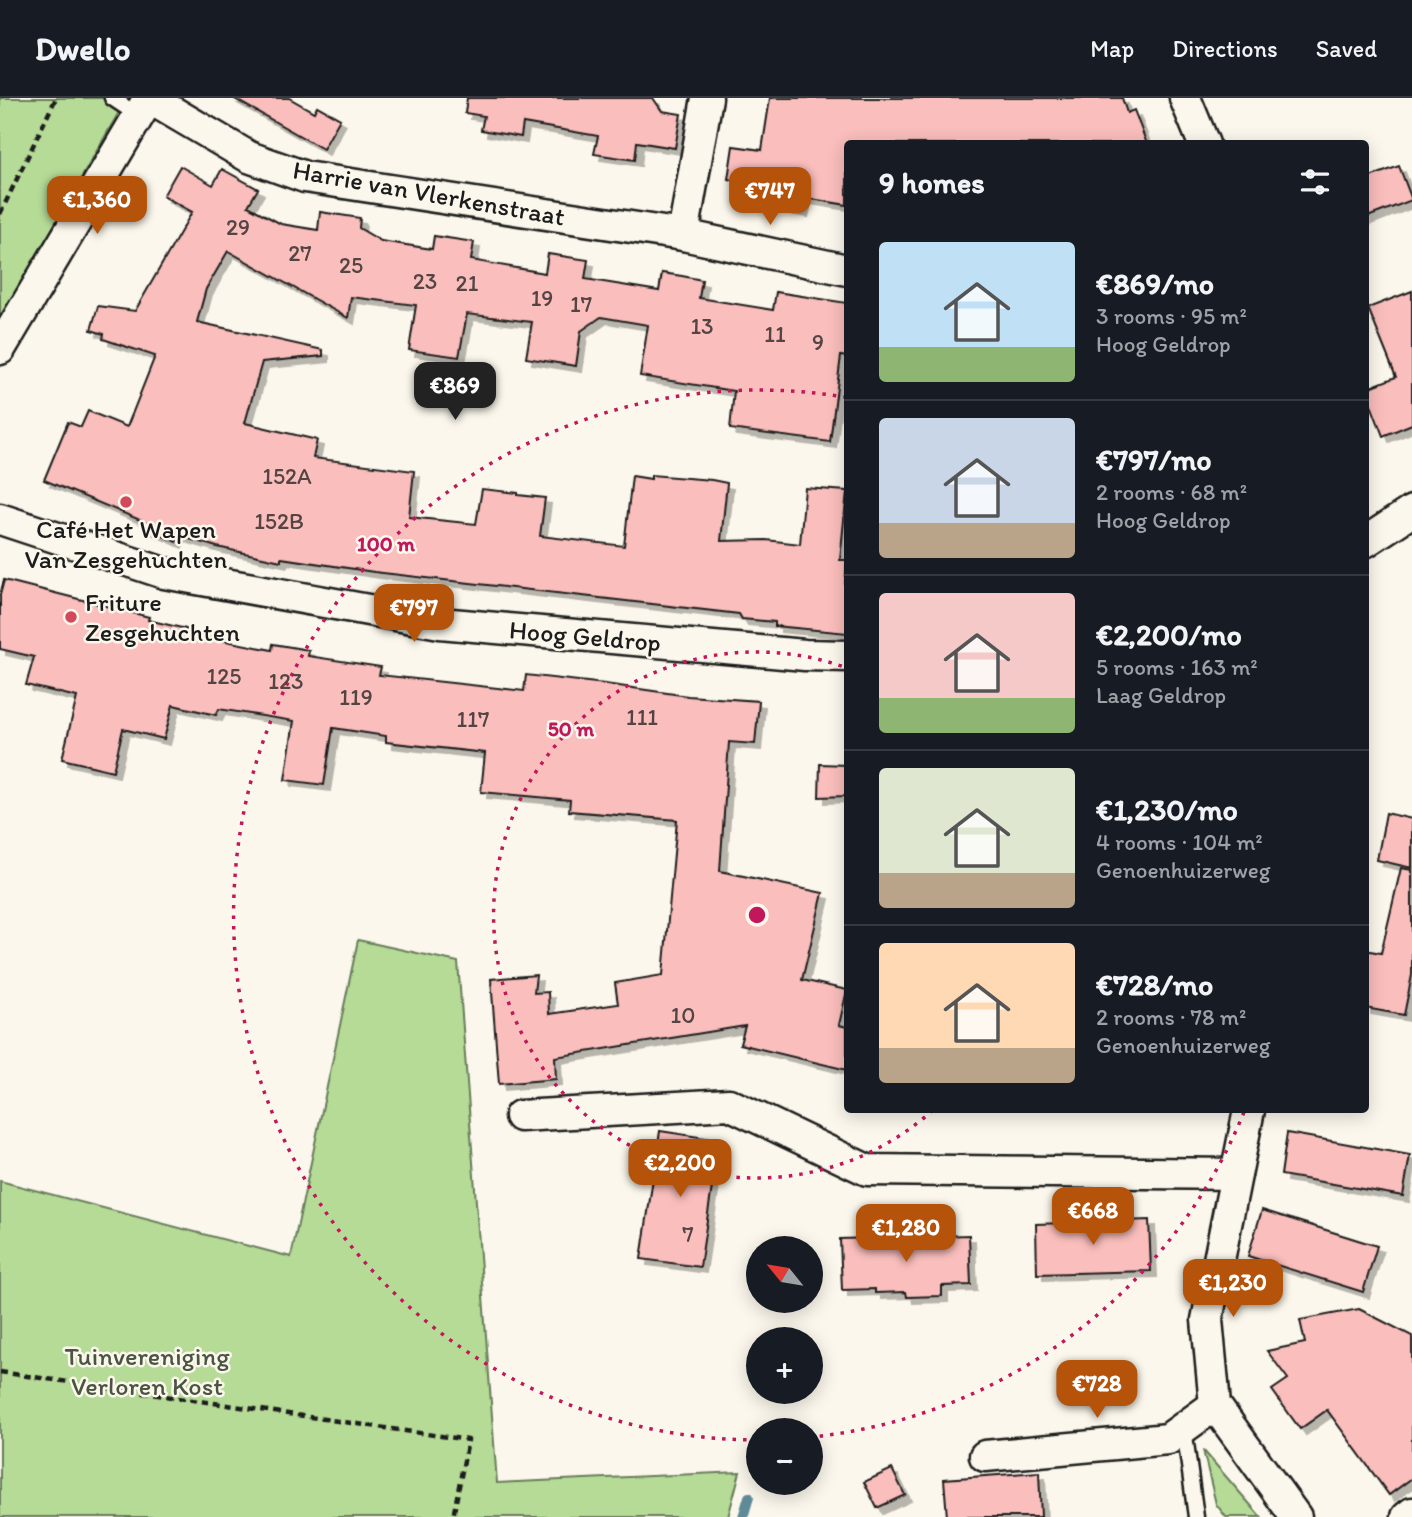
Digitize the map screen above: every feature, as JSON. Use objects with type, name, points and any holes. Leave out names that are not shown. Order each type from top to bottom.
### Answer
[{"type":"street","points":[[683,235],[707,98]]},
{"type":"street","points":[[1185,98],[1201,140]]},
{"type":"street","name":"Harrie van Vlerkenstraat","points":[[146,104],[249,157],[305,177],[683,235],[844,269]]},
{"type":"street","points":[[0,349],[146,104]]},
{"type":"street","points":[[1369,539],[1412,511]]},
{"type":"street","name":"Hoog Geldrop","points":[[0,519],[163,573],[440,623],[792,654],[844,656]]},
{"type":"street","points":[[520,1116],[729,1104],[867,1170],[1237,1174]]},
{"type":"street","points":[[1248,1113],[1207,1320],[1215,1405],[1296,1517]]},
{"type":"street","points":[[985,1456],[1168,1439],[1215,1405]]},
{"type":"street","points":[[1407,1517],[1412,1513]]},
{"type":"lane","points":[[111,98],[146,104]]},
{"type":"lane","points":[[1184,1428],[1196,1517]]},
{"type":"path","points":[[0,214],[55,98]]},
{"type":"path","points":[[0,1372],[468,1440],[453,1517]]},
{"type":"green space","points":[[0,98],[127,98],[0,320]]},
{"type":"green space","name":"Tuinvereniging Verloren Kost","points":[[358,940],[458,962],[497,1483],[740,1472],[728,1517],[0,1517],[0,1181],[291,1257]]},
{"type":"green space","points":[[1203,1450],[1261,1517],[1226,1517],[1216,1504]]},
{"type":"building","points":[[233,98],[289,98],[314,112],[317,106],[340,119],[323,149]]},
{"type":"building","points":[[467,98],[653,98],[662,111],[681,114],[675,148],[637,142],[635,160],[594,154],[598,136],[523,123],[521,137],[481,130],[484,116],[465,113]]},
{"type":"building","points":[[770,98],[1122,98],[1127,113],[1134,110],[1145,140],[844,140],[844,204],[805,198],[802,211],[762,204],[766,186],[728,179],[733,146],[762,150]]},
{"type":"building","points":[[180,166],[213,185],[222,169],[258,189],[248,206],[281,224],[318,230],[320,212],[360,218],[359,228],[381,241],[432,249],[434,236],[474,242],[471,260],[545,273],[548,254],[588,260],[585,279],[659,291],[662,273],[702,280],[699,298],[773,310],[776,292],[844,303],[844,356],[841,356],[830,442],[730,429],[734,391],[640,376],[648,325],[601,317],[581,331],[576,366],[526,358],[532,322],[467,314],[459,357],[409,350],[416,305],[351,297],[348,318],[228,251],[206,289],[197,322],[323,350],[323,356],[262,362],[245,423],[317,440],[313,458],[414,471],[409,517],[476,524],[482,489],[518,493],[545,498],[540,536],[624,546],[632,476],[651,479],[651,475],[727,483],[721,541],[766,540],[800,544],[805,488],[844,491],[840,560],[844,560],[844,633],[775,626],[775,622],[742,619],[739,614],[374,572],[281,558],[281,561],[179,536],[176,542],[143,527],[145,522],[44,480],[68,422],[81,427],[88,411],[127,427],[155,356],[103,339],[104,334],[91,330],[98,306],[135,311],[192,212],[163,196]]},
{"type":"building","points":[[1399,166],[1412,200],[1369,216],[1369,177]]},
{"type":"building","points":[[1412,291],[1412,424],[1383,436],[1369,399],[1369,387],[1396,377],[1369,308]]},
{"type":"building","points":[[4,580],[149,617],[148,620],[186,629],[185,633],[272,650],[273,644],[309,650],[308,656],[381,667],[379,675],[524,691],[526,675],[688,696],[759,701],[755,744],[729,742],[720,871],[823,893],[802,980],[844,989],[839,1025],[844,1026],[844,1069],[740,1044],[745,1026],[555,1057],[556,1079],[499,1084],[491,979],[536,975],[534,993],[548,992],[549,1014],[618,1004],[615,983],[663,975],[677,820],[569,811],[570,800],[481,792],[485,753],[386,742],[386,736],[333,728],[324,785],[285,780],[294,721],[219,709],[216,715],[173,705],[164,739],[123,729],[113,771],[62,759],[77,697],[26,685],[34,657],[0,649],[0,595]]},
{"type":"building","points":[[820,764],[844,765],[844,796],[819,797]]},
{"type":"building","points":[[1386,813],[1412,819],[1412,868],[1377,860]]},
{"type":"building","points":[[1401,868],[1412,870],[1412,975],[1404,1015],[1369,1009],[1369,951],[1381,953]]},
{"type":"building","points":[[660,1131],[719,1140],[700,1267],[641,1259]]},
{"type":"building","points":[[1287,1133],[1410,1155],[1403,1196],[1281,1175]]},
{"type":"building","points":[[1262,1210],[1377,1246],[1363,1292],[1248,1256]]},
{"type":"building","points":[[1149,1220],[1151,1271],[1037,1274],[1036,1224]]},
{"type":"building","points":[[969,1235],[971,1285],[942,1286],[942,1296],[907,1297],[906,1292],[842,1290],[840,1239]]},
{"type":"building","points":[[1359,1309],[1412,1336],[1412,1478],[1389,1495],[1327,1410],[1300,1429],[1272,1390],[1288,1379],[1267,1351],[1305,1343],[1300,1320]]},
{"type":"building","points":[[892,1469],[905,1495],[877,1508],[864,1482]]},
{"type":"building","points":[[1039,1472],[1041,1517],[947,1517],[944,1479]]},
{"type":"waterway","points":[[743,1517],[749,1497]]},
{"type":"place","name":"Café Het Wapen Van Zesgehuchten","points":[[126,502]]},
{"type":"place","name":"Friture Zesgehuchten","points":[[71,617]]}]
